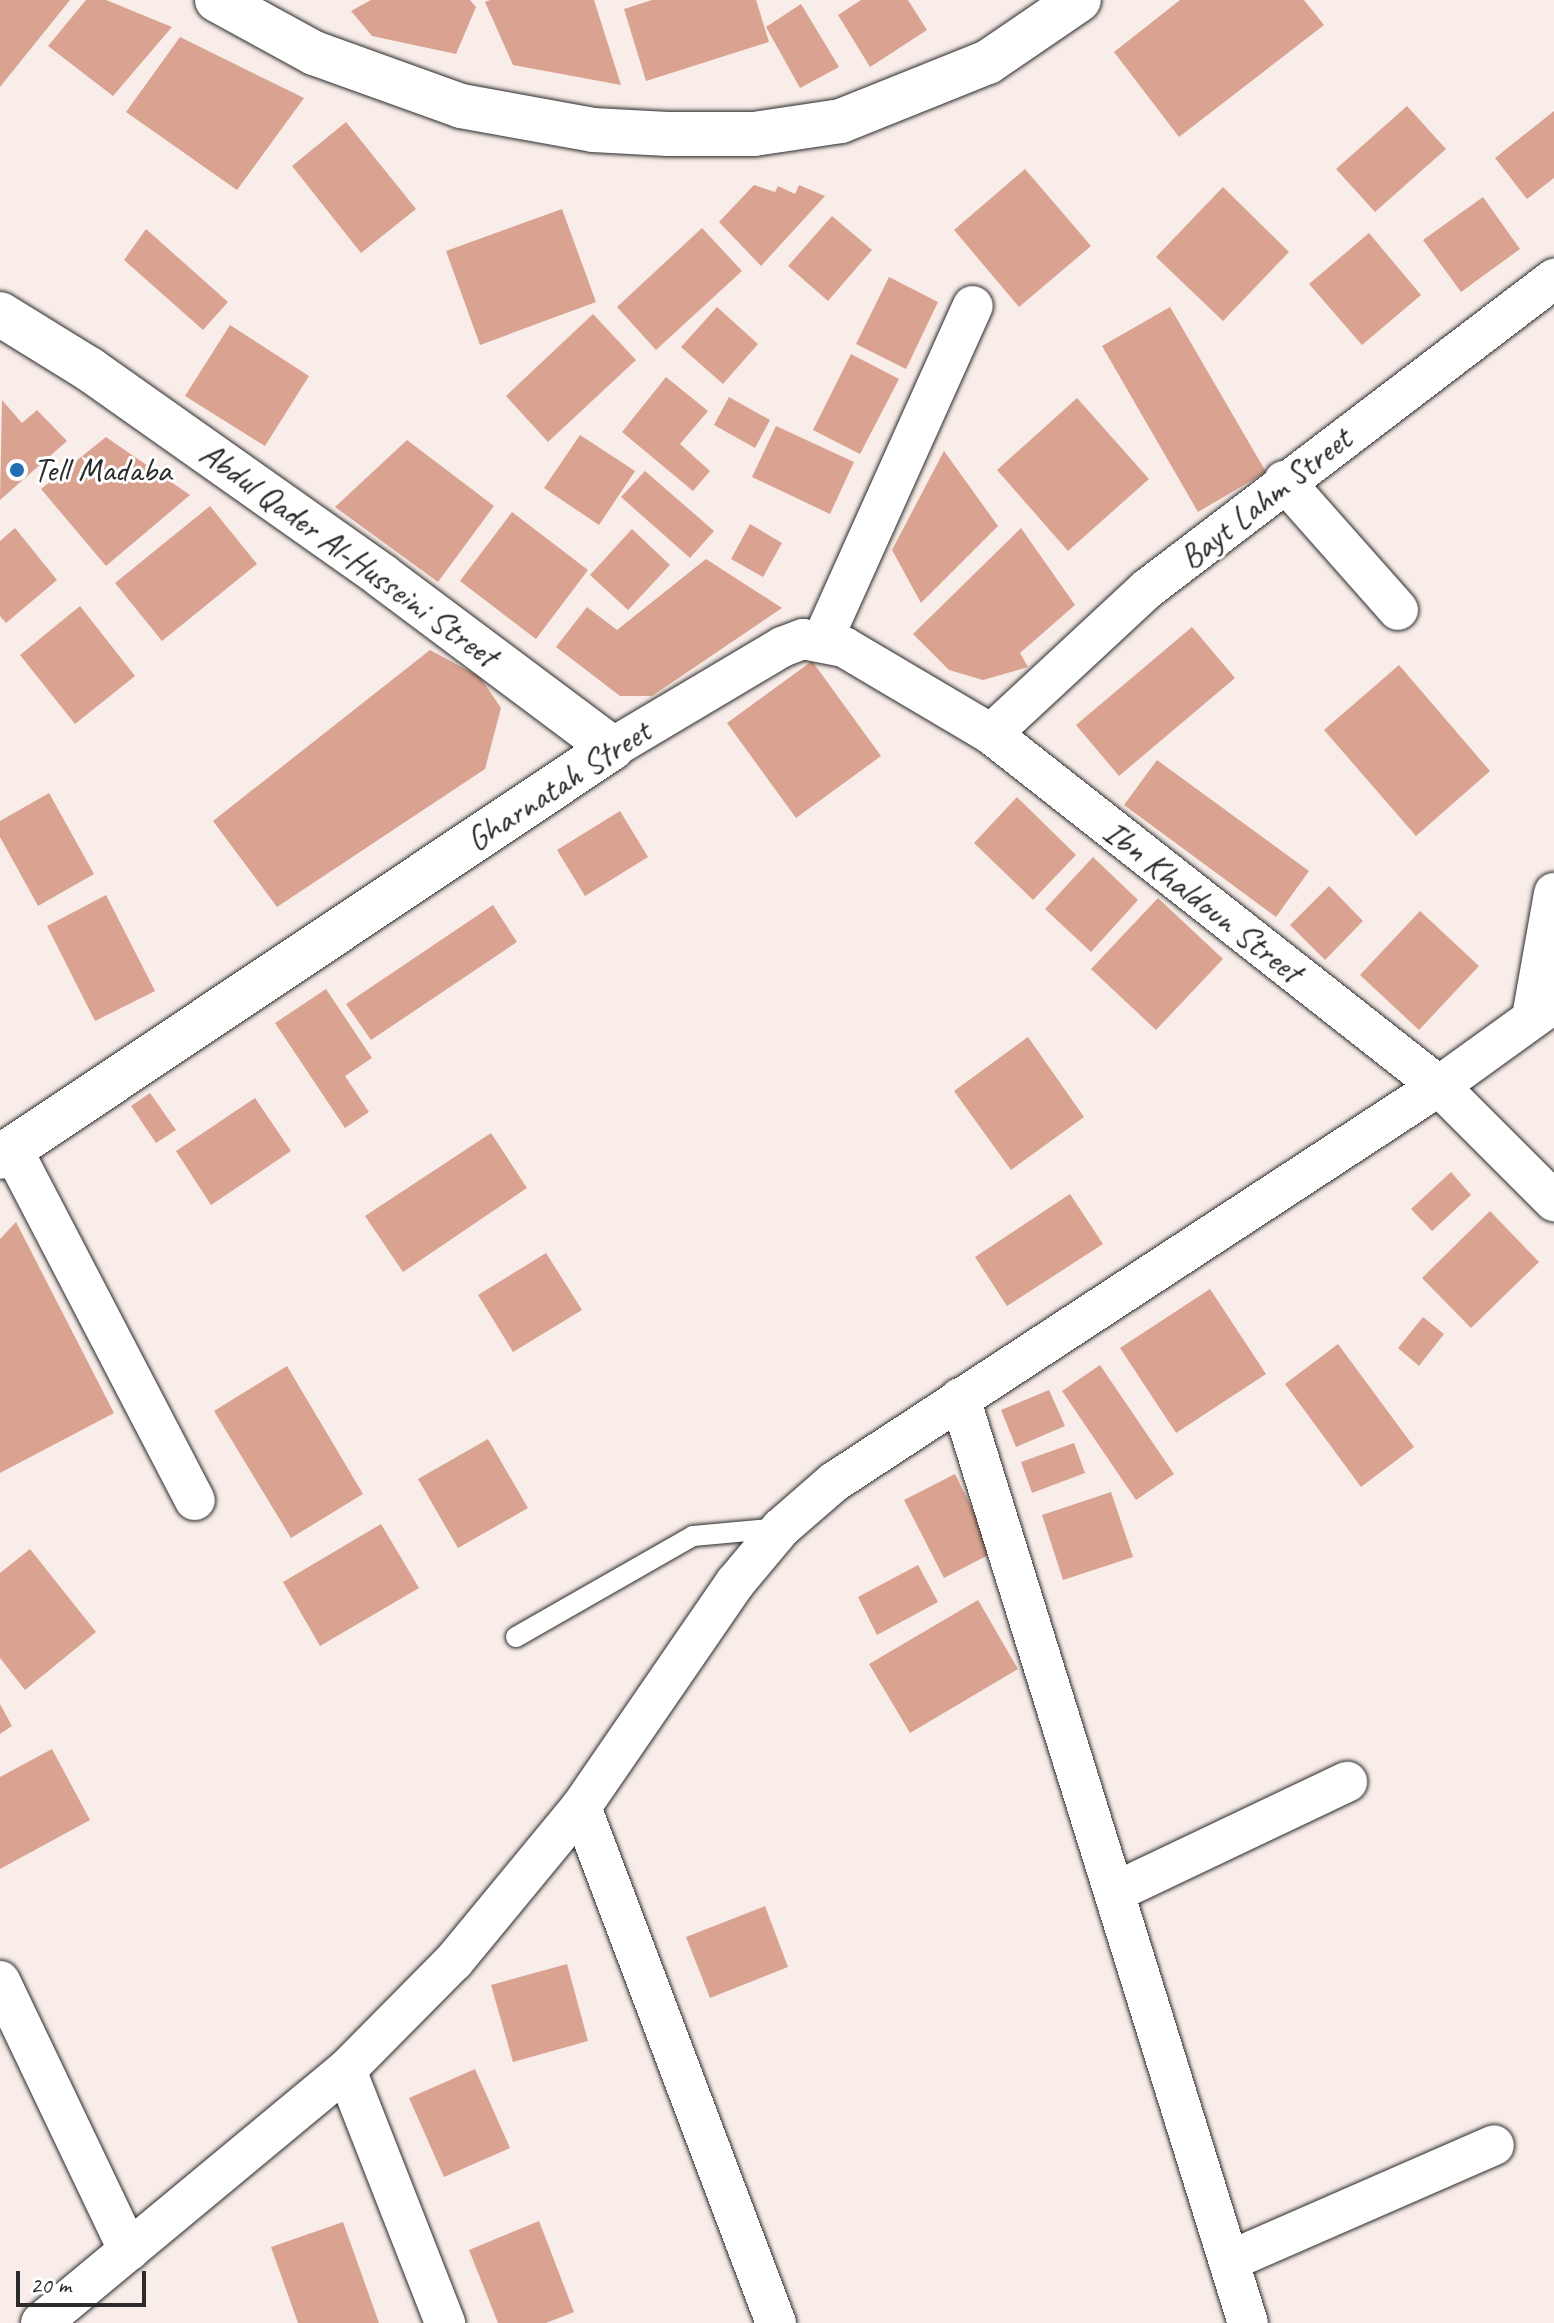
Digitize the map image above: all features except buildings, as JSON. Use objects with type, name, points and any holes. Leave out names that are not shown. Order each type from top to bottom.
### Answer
[{"type":"street","points":[[217,0],[314,53],[461,106],[593,130],[754,134],[841,121],[941,85],[988,62],[1079,0]]},
{"type":"street","name":"Bayt Lahm Street","points":[[991,734],[1147,589],[1284,481],[1554,279]]},
{"type":"street","points":[[823,639],[973,306]]},
{"type":"street","name":"Abdul Qader Al-Husseini Street","points":[[0,314],[89,369],[418,602],[612,748]]},
{"type":"street","points":[[1284,481],[1398,610]]},
{"type":"street","name":"Ibn Khaldoun Street","points":[[823,639],[991,734],[1439,1086],[1554,1201]]},
{"type":"street","name":"Gharnatah Street","points":[[6,1152],[612,748],[782,647],[823,639]]},
{"type":"street","points":[[41,2323],[346,2070],[454,1961],[581,1807],[735,1583],[781,1528],[834,1482],[1439,1086],[1543,1010],[1554,893]]},
{"type":"street","points":[[6,1152],[195,1500]]},
{"type":"street","points":[[960,1398],[1248,2323]]},
{"type":"street","points":[[1115,1892],[1347,1782]]},
{"type":"street","points":[[581,1807],[776,2323]]},
{"type":"street","points":[[0,1981],[129,2251]]},
{"type":"street","points":[[346,2070],[445,2323]]},
{"type":"street","points":[[1229,2261],[1494,2145]]},
{"type":"lane","points":[[516,1637],[693,1536],[781,1528]]},
{"type":"place","name":"Tell Madaba","points":[[17,470]]}]
